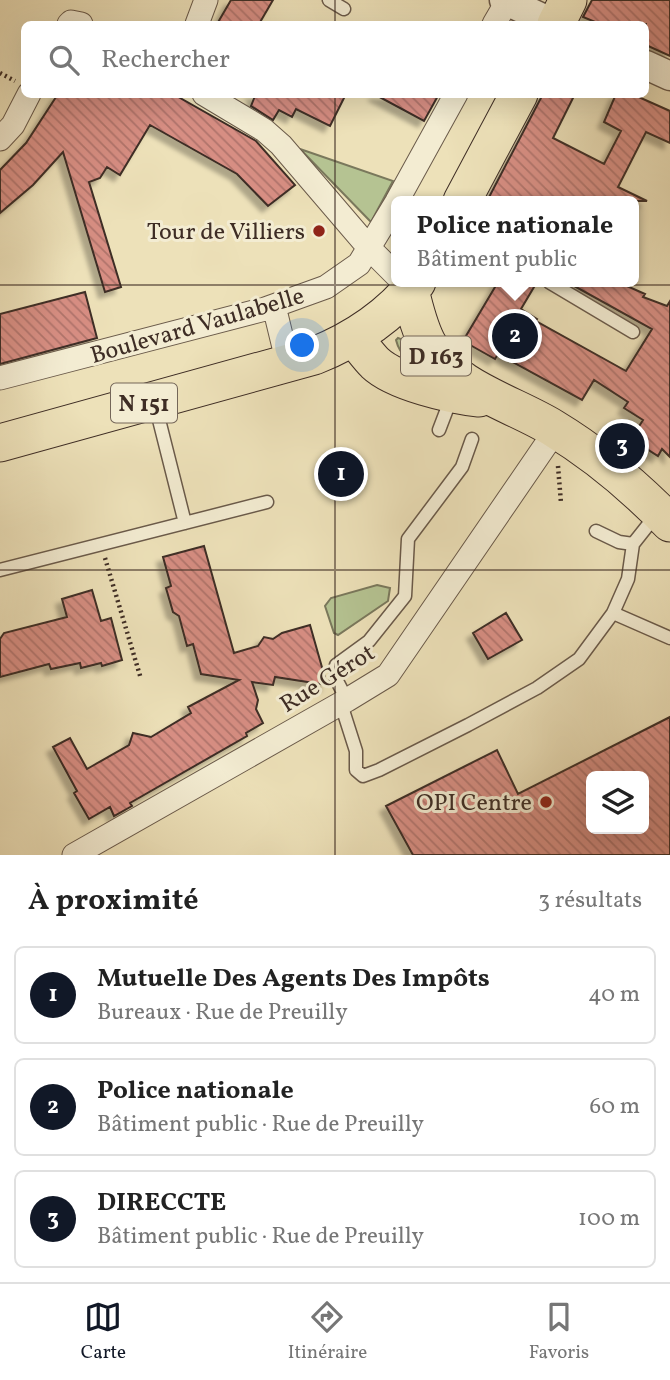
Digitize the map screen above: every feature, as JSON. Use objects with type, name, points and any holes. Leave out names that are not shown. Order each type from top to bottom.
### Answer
[{"type":"main road","points":[[558,21],[568,0]]},
{"type":"main road","points":[[466,196],[517,98]]},
{"type":"main road","name":"N 151","points":[[0,443],[314,356],[354,338],[401,287]]},
{"type":"main road","name":"D 163","points":[[408,287],[430,349],[447,369],[455,385],[524,411],[557,444],[608,466],[665,518]]},
{"type":"main road","points":[[354,338],[377,365],[392,375],[455,385]]},
{"type":"street","points":[[198,21],[206,0]]},
{"type":"street","points":[[503,6],[547,21]]},
{"type":"street","points":[[649,66],[670,76]]},
{"type":"street","points":[[2,128],[13,125],[27,98]]},
{"type":"street","points":[[211,98],[264,130],[281,145],[370,249],[391,268]]},
{"type":"street","name":"Boulevard Vaulabelle","points":[[399,196],[454,98]]},
{"type":"street","name":"Boulevard Vaulabelle","points":[[0,378],[274,306],[327,287],[359,264],[391,211]]},
{"type":"street","points":[[274,306],[288,364]]},
{"type":"street","name":"Rue Gérot","points":[[74,855],[344,702],[388,674],[557,444]]},
{"type":"lane","points":[[329,0],[344,9]]},
{"type":"lane","points":[[557,287],[633,332]]},
{"type":"lane","points":[[439,430],[455,385]]},
{"type":"lane","points":[[154,400],[185,523]]},
{"type":"lane","points":[[472,439],[462,467],[408,539],[405,596],[369,641],[336,665],[336,679],[356,751],[356,770],[363,776],[457,731],[537,688],[579,659],[613,612],[628,579],[633,544],[665,518]]},
{"type":"lane","points":[[0,570],[267,502]]},
{"type":"lane","points":[[596,531],[619,542],[633,544]]},
{"type":"lane","points":[[613,612],[670,638]]},
{"type":"path","points":[[557,444],[561,503]]},
{"type":"path","points":[[100,544],[141,679]]},
{"type":"green space","points":[[300,149],[393,181],[371,222]]},
{"type":"green space","points":[[398,338],[437,377],[406,358],[398,347]]},
{"type":"green space","points":[[377,585],[390,588],[388,601],[338,635],[334,633],[325,606],[331,598]]},
{"type":"building","points":[[231,0],[273,0],[261,21],[219,21]]},
{"type":"building","points":[[592,0],[670,0],[670,56],[649,46],[649,21],[593,21],[583,17]]},
{"type":"building","points":[[55,98],[180,98],[256,141],[295,185],[268,206],[237,174],[150,125],[120,175],[107,167],[100,178],[89,182],[121,287],[105,292],[63,152],[33,185],[0,213],[0,170],[26,143]]},
{"type":"building","points":[[254,98],[344,98],[330,126],[296,109],[292,117],[279,110],[273,120],[251,106]]},
{"type":"building","points":[[381,98],[437,98],[424,121]]},
{"type":"building","points":[[541,98],[573,98],[553,138],[604,164],[621,131],[604,122],[614,98],[641,98],[670,111],[670,143],[646,132],[618,187],[637,196],[490,196]]},
{"type":"building","points":[[495,287],[534,287],[521,309],[537,319],[536,321],[626,371],[652,329],[576,287],[629,287],[645,294],[643,297],[667,306],[670,301],[670,457],[662,449],[658,456],[631,439],[643,420],[624,408],[628,402],[594,380],[582,400],[498,354],[495,359],[463,341]]},
{"type":"building","points":[[85,292],[97,338],[0,364],[0,314]]},
{"type":"building","points":[[204,546],[234,653],[258,646],[264,637],[273,639],[282,633],[310,625],[327,685],[275,677],[273,685],[252,682],[258,700],[256,709],[263,723],[246,733],[247,736],[130,803],[132,806],[114,816],[110,807],[89,819],[53,747],[70,738],[87,769],[129,745],[133,733],[151,737],[191,713],[188,707],[239,680],[201,674],[193,644],[187,646],[179,616],[173,612],[166,588],[171,586],[163,557]]},
{"type":"building","points":[[92,590],[101,621],[111,618],[122,660],[81,668],[80,663],[51,669],[49,664],[0,677],[0,639],[4,633],[67,617],[62,599]]},
{"type":"building","points":[[506,613],[522,640],[488,659],[473,633]]},
{"type":"building","name":"OPI Centre","points":[[670,717],[670,855],[413,855],[386,806],[497,750],[518,794]]},
{"type":"place","name":"Tour de Villiers","points":[[319,231]]},
{"type":"place","name":"Police nationale","points":[[515,336]]},
{"type":"place","name":"DIRECCTE","points":[[622,446]]},
{"type":"place","name":"Mutuelle Des Agents Des Impôts","points":[[341,474]]},
{"type":"place","name":"OPI Centre","points":[[546,802]]}]
